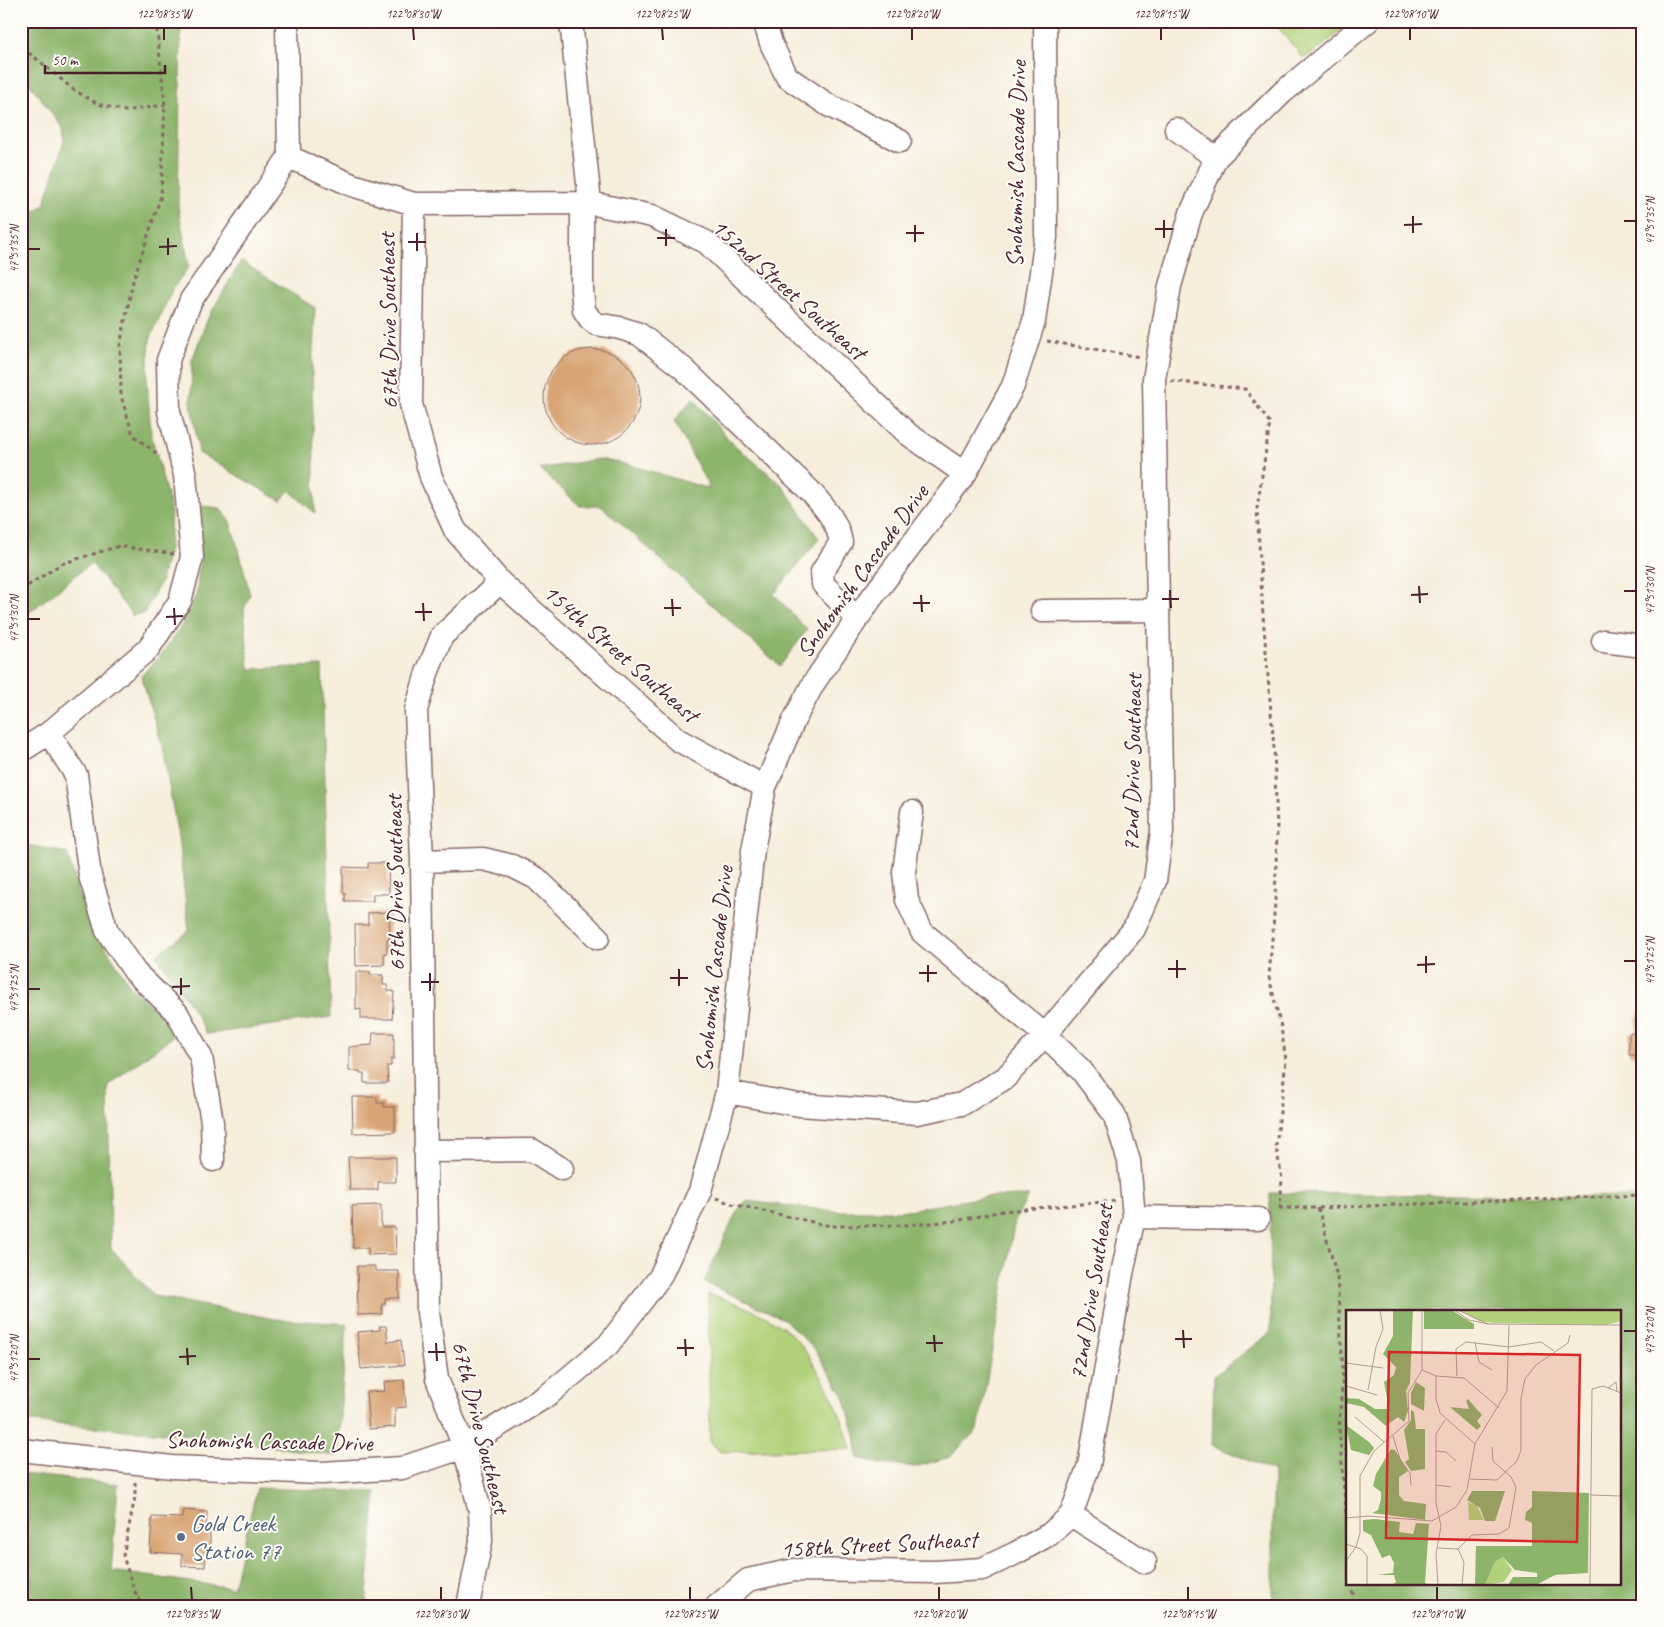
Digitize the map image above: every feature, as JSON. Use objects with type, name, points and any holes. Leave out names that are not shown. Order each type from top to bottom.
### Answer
[{"type":"street","points":[[21,751],[49,733],[148,649],[180,601],[192,557],[185,475],[169,412],[168,360],[191,300],[289,157],[287,21]]},
{"type":"street","points":[[570,21],[586,203],[582,274],[584,310],[596,324],[620,328],[639,334],[684,369],[811,492],[829,512],[838,530],[841,542],[822,572],[823,584],[857,619]]},
{"type":"street","points":[[764,21],[771,43],[787,77],[828,105],[900,141]]},
{"type":"street","name":"Snohomish Cascade Drive","points":[[21,1450],[172,1467],[322,1473],[402,1468],[464,1447],[548,1395],[608,1345],[660,1277],[700,1191],[727,1092],[753,850],[765,787],[794,720],[813,684],[870,600],[965,474],[1013,386],[1029,338],[1034,321],[1046,237],[1045,21]]},
{"type":"street","name":"72nd Drive Southeast","points":[[1071,1515],[1089,1465],[1133,1208],[1130,1161],[1114,1114],[1081,1070],[1045,1035],[1134,929],[1154,881],[1162,831],[1156,370],[1170,286],[1191,213],[1216,158],[1282,93],[1368,21]]},
{"type":"street","points":[[1176,129],[1216,158]]},
{"type":"street","name":"152nd Street Southeast","points":[[289,157],[352,185],[414,204],[586,203],[652,216],[706,242],[908,434],[965,474]]},
{"type":"street","name":"67th Drive Southeast","points":[[414,204],[411,404],[431,477],[455,530],[500,582],[442,636],[427,673],[416,710],[422,861],[428,1312],[437,1379],[464,1447],[480,1511],[481,1541],[468,1606]]},
{"type":"street","name":"154th Street Southeast","points":[[500,582],[678,740],[765,787]]},
{"type":"street","points":[[1042,611],[1158,610]]},
{"type":"street","points":[[1603,641],[1643,646]]},
{"type":"street","points":[[49,733],[76,775],[90,876],[108,931],[135,972],[177,1013],[201,1057],[212,1122],[213,1160]]},
{"type":"street","points":[[727,1092],[799,1105],[917,1113],[962,1104],[1005,1078],[1045,1035],[922,932],[907,900],[904,872],[912,812]]},
{"type":"street","points":[[422,861],[483,859],[512,866],[536,878],[598,938]]},
{"type":"street","points":[[425,1151],[532,1150],[562,1169]]},
{"type":"street","points":[[1133,1208],[1258,1219]]},
{"type":"street","points":[[1071,1515],[1145,1562]]},
{"type":"street","name":"158th Street Southeast","points":[[717,1606],[748,1580],[794,1570],[935,1572],[982,1569],[1050,1534],[1071,1515]]},
{"type":"path","points":[[156,21],[165,105],[161,196],[133,281],[121,337],[121,396],[133,435],[185,475]]},
{"type":"path","points":[[21,50],[32,55],[74,90],[98,104],[125,111],[165,105]]},
{"type":"path","points":[[1029,338],[1156,370],[1245,389],[1270,423],[1257,508],[1263,616],[1274,748],[1277,829],[1275,903],[1269,977],[1281,1027],[1286,1061],[1276,1146],[1282,1179],[1280,1208],[1643,1195]]},
{"type":"path","points":[[21,590],[61,564],[119,546],[192,557]]},
{"type":"path","points":[[700,1191],[732,1204],[832,1226],[955,1221],[1003,1212],[1133,1208]]},
{"type":"path","points":[[1318,1208],[1337,1276],[1343,1372],[1339,1428],[1346,1514]]},
{"type":"path","points":[[134,1464],[135,1497],[123,1556],[134,1590],[143,1606]]},
{"type":"path","points":[[1352,1584],[1354,1606]]},
{"type":"green space","points":[[21,21],[181,21],[178,206],[189,266],[172,290],[150,340],[147,380],[151,434],[171,511],[169,548],[160,583],[144,613],[133,616],[91,563],[21,619],[21,219],[44,205],[64,142],[63,128],[27,80],[21,75]]},
{"type":"green space","points":[[1273,21],[1352,21],[1315,52],[1303,58]]},
{"type":"green space","points":[[241,261],[315,308],[312,376],[315,513],[289,490],[281,501],[199,453],[191,402],[192,360],[208,318]]},
{"type":"green space","points":[[693,398],[731,442],[782,485],[819,539],[774,594],[807,630],[780,666],[601,506],[580,506],[540,469],[599,459],[633,466],[710,489],[674,421]]},
{"type":"green space","points":[[202,506],[220,508],[229,519],[239,550],[250,595],[244,609],[249,669],[322,666],[331,1017],[207,1034],[191,1006],[156,955],[189,931],[178,837],[162,746],[141,676],[160,656],[184,622],[197,592]]},
{"type":"green space","points":[[29,845],[67,853],[87,918],[131,987],[179,1032],[108,1085],[111,1248],[154,1296],[275,1319],[347,1324],[337,1456],[198,1436],[21,1421],[21,857]]},
{"type":"green space","points":[[1270,1193],[1643,1197],[1643,1606],[1273,1606],[1273,1471],[1212,1445],[1214,1376],[1271,1332]]},
{"type":"green space","points":[[1029,1196],[1015,1220],[978,1429],[950,1457],[915,1467],[881,1464],[858,1458],[855,1435],[844,1396],[816,1351],[784,1319],[704,1282],[737,1211],[746,1201],[834,1211],[901,1211],[985,1197]]},
{"type":"green space","points":[[708,1294],[758,1313],[789,1332],[810,1358],[829,1391],[839,1413],[851,1449],[720,1452],[710,1441]]},
{"type":"green space","points":[[21,1474],[118,1484],[111,1571],[233,1588],[257,1488],[376,1492],[366,1606],[21,1606]]},
{"type":"building","points":[[592,349],[610,353],[626,363],[636,379],[640,397],[636,415],[626,431],[610,441],[592,445],[574,441],[558,431],[548,415],[544,397],[548,379],[558,363],[574,353]]},
{"type":"building","points":[[368,863],[388,863],[389,894],[373,894],[373,901],[345,901],[345,893],[343,893],[343,867],[368,868]]},
{"type":"building","points":[[389,912],[390,939],[387,939],[387,953],[384,953],[384,965],[356,966],[355,925],[368,925],[368,913]]},
{"type":"building","points":[[356,972],[370,972],[370,975],[383,975],[383,985],[387,985],[388,991],[394,991],[392,1019],[361,1019],[361,1009],[356,1010]]},
{"type":"building","points":[[1638,1012],[1643,1012],[1643,1076],[1637,1076],[1636,1055],[1629,1055],[1629,1033],[1636,1033],[1636,1017]]},
{"type":"building","points":[[373,1033],[394,1033],[394,1059],[391,1059],[391,1066],[387,1066],[388,1083],[364,1083],[364,1073],[349,1071],[349,1047],[372,1045]]},
{"type":"building","points":[[352,1097],[377,1097],[377,1103],[384,1103],[384,1107],[395,1107],[395,1132],[353,1133]]},
{"type":"building","points":[[348,1157],[396,1157],[396,1182],[378,1182],[378,1190],[350,1190]]},
{"type":"building","points":[[381,1205],[381,1227],[395,1227],[396,1254],[368,1255],[368,1248],[353,1248],[352,1206]]},
{"type":"building","points":[[357,1266],[375,1266],[375,1271],[399,1271],[399,1298],[385,1298],[385,1304],[382,1304],[382,1314],[358,1315]]},
{"type":"building","points":[[379,1326],[386,1326],[388,1342],[401,1340],[404,1365],[361,1369],[357,1332],[380,1330]]},
{"type":"building","points":[[404,1380],[406,1407],[395,1408],[395,1427],[369,1429],[366,1392],[385,1391],[384,1382]]},
{"type":"building","name":"Gold Creek Station 77","points":[[184,1510],[207,1512],[206,1530],[210,1530],[210,1545],[206,1545],[205,1567],[182,1566],[182,1554],[150,1552],[152,1517],[183,1518]]},
{"type":"place","name":"Gold Creek Station 77","points":[[181,1537]]}]
